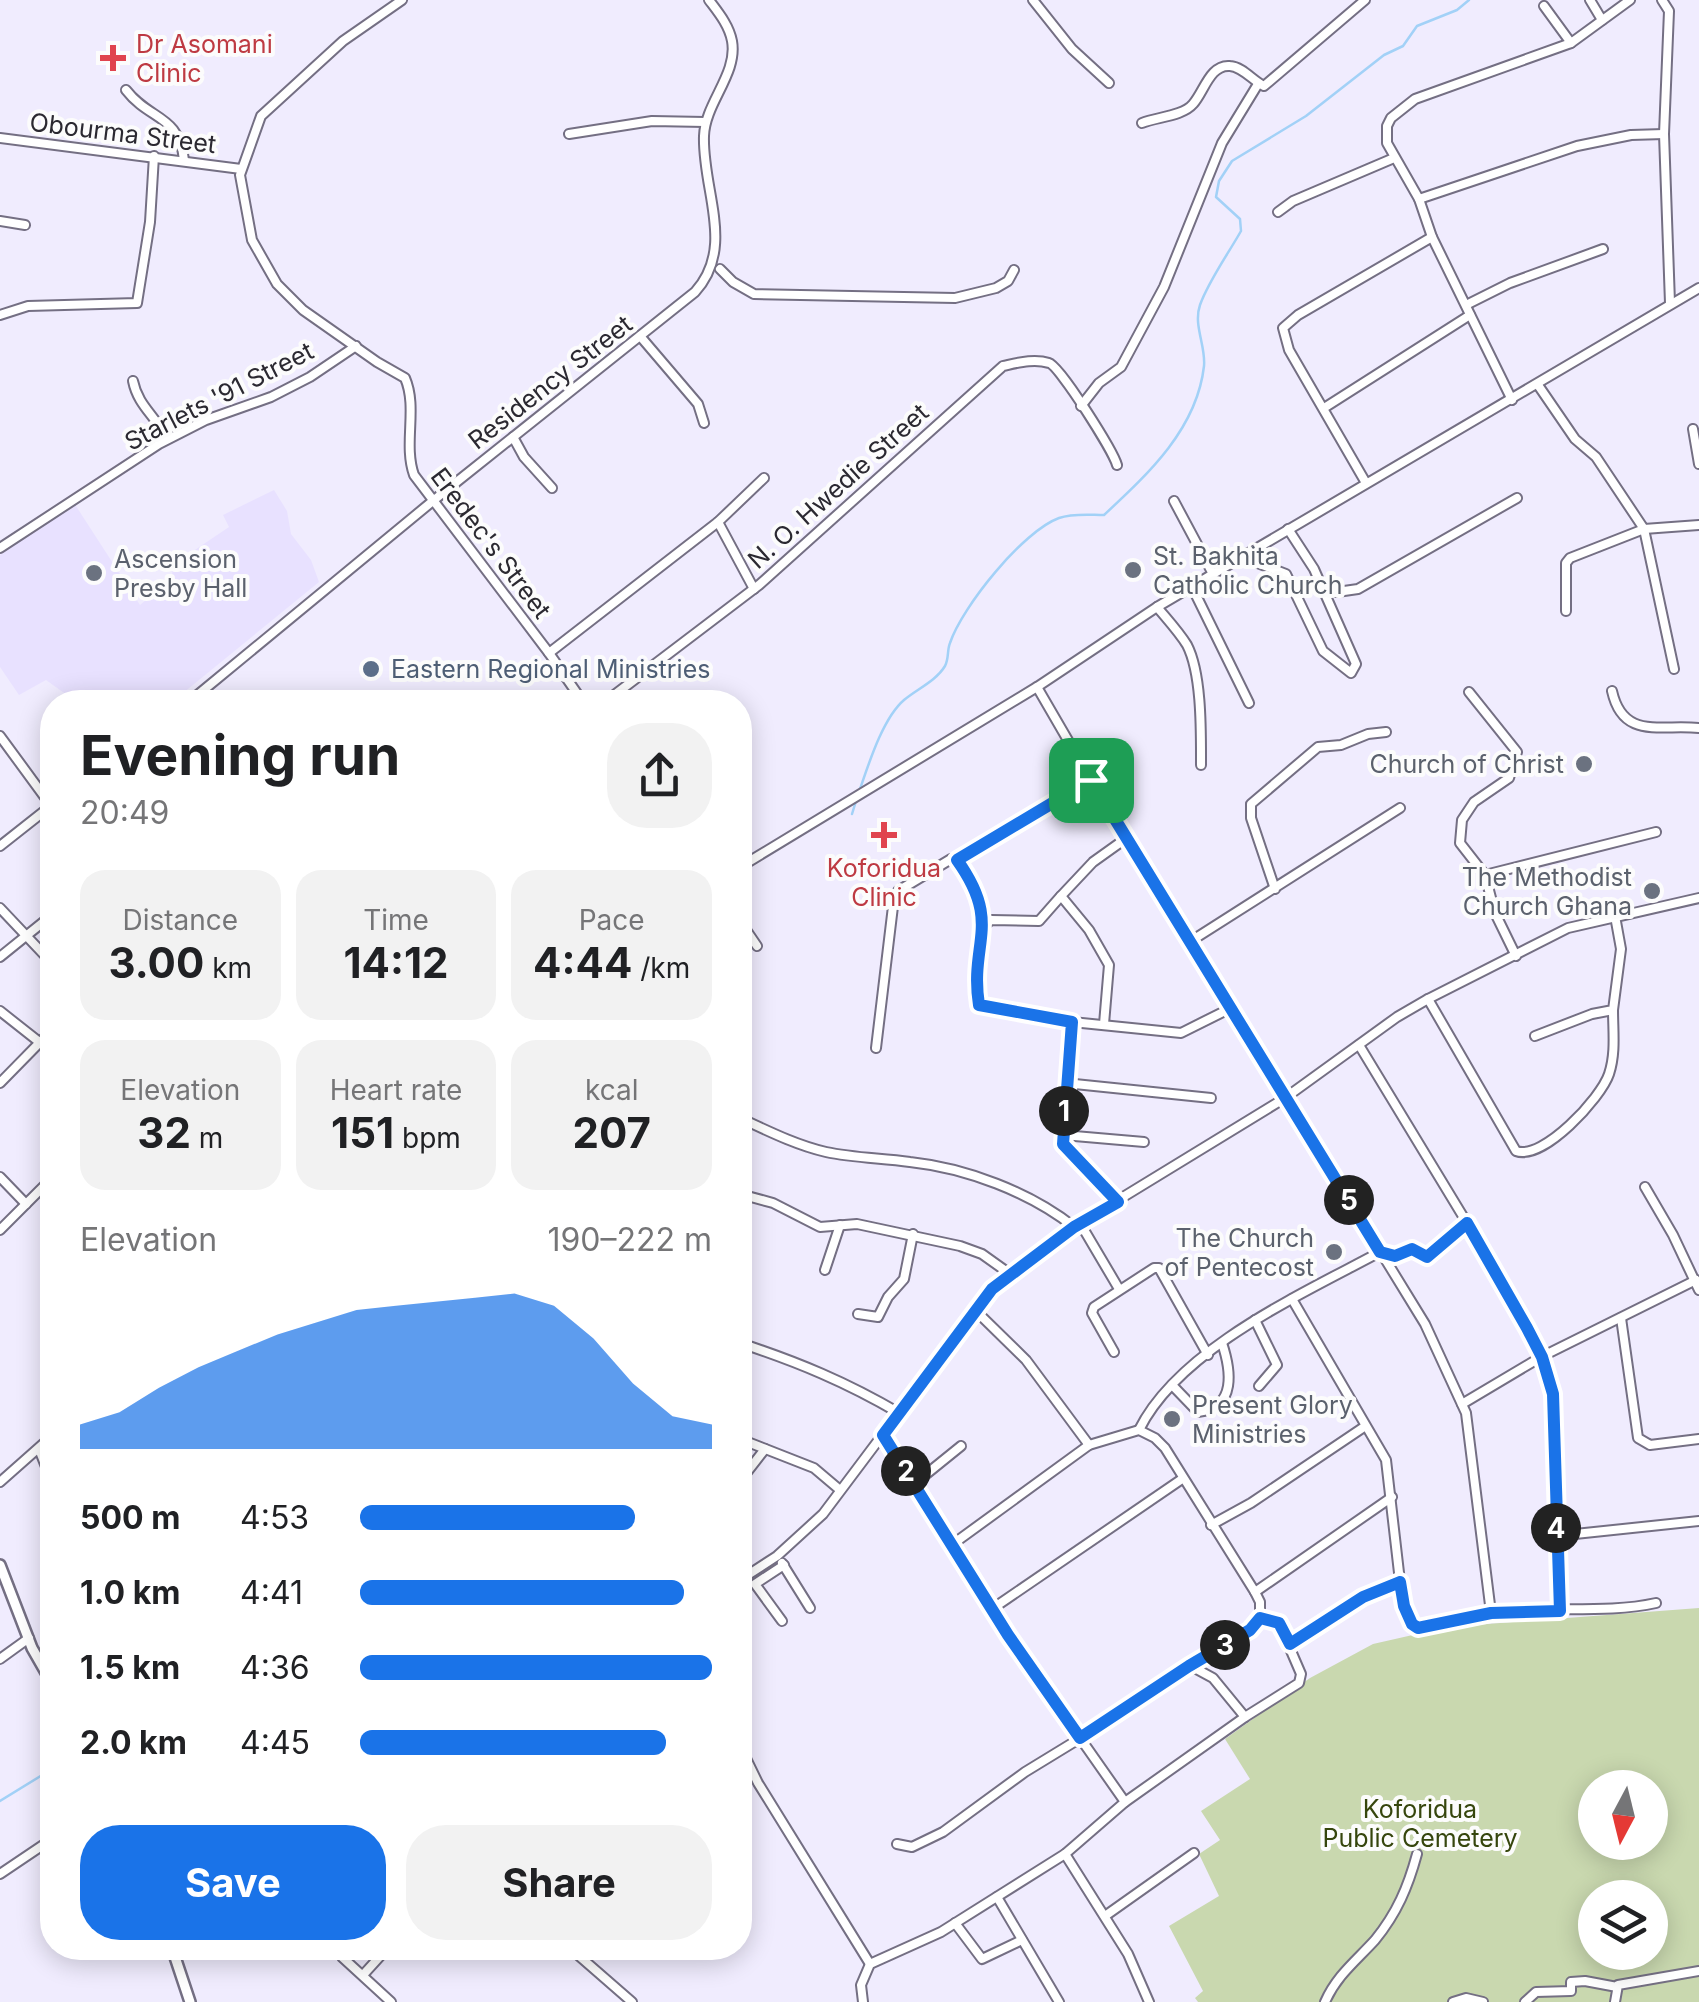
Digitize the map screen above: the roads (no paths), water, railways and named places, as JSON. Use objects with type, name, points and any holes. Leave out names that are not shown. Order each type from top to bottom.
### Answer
[{"type":"main road","points":[[0,1565],[10,1598],[40,1660]]},
{"type":"main road","points":[[176,1960],[190,2002]]},
{"type":"street","name":"Eredec's Street","points":[[402,0],[343,40],[261,116],[241,168],[252,240],[277,284],[303,310],[400,374],[408,384],[408,456],[421,488],[434,500],[575,690]]},
{"type":"street","name":"Residency Street","points":[[204,690],[710,276],[717,240],[703,153],[704,122],[730,64],[732,42],[724,19],[709,0]]},
{"type":"street","points":[[1033,0],[1072,49],[1109,83]]},
{"type":"street","points":[[1341,0],[1352,9]]},
{"type":"street","points":[[1142,122],[1183,112],[1193,104],[1214,72],[1222,68],[1241,70],[1264,86],[1366,0]]},
{"type":"street","points":[[1590,0],[1602,20]]},
{"type":"street","points":[[1512,400],[1432,237],[1420,199],[1394,158],[1387,142],[1387,126],[1402,106],[1430,92],[1571,43],[1630,0]]},
{"type":"street","points":[[1662,0],[1669,11],[1664,134],[1670,303]]},
{"type":"street","points":[[1544,6],[1571,43]]},
{"type":"street","points":[[1082,406],[1099,383],[1121,367],[1164,288],[1222,143],[1258,84]]},
{"type":"street","points":[[126,90],[172,125],[180,139],[184,160]]},
{"type":"street","points":[[569,134],[652,122],[704,122]]},
{"type":"street","points":[[1420,199],[1597,140],[1664,134]]},
{"type":"street","name":"Obourma Street","points":[[0,138],[241,168]]},
{"type":"street","points":[[0,315],[28,306],[137,304],[150,222],[154,156]]},
{"type":"street","points":[[1278,212],[1293,201],[1394,158]]},
{"type":"street","points":[[0,221],[24,224]]},
{"type":"street","points":[[1366,483],[1289,350],[1284,328],[1298,315],[1432,237]]},
{"type":"street","points":[[1466,305],[1510,283],[1602,248]]},
{"type":"street","points":[[720,269],[754,294],[955,298],[996,288],[1008,281],[1014,270]]},
{"type":"street","points":[[752,860],[1038,687],[1157,607],[1699,288]]},
{"type":"street","points":[[1324,408],[1470,315]]},
{"type":"street","points":[[640,336],[698,404],[704,423]]},
{"type":"street","name":"Starlets '91 Street","points":[[2,544],[167,440],[206,420],[284,390],[356,346]]},
{"type":"street","name":"N. O. Hwedie Street","points":[[622,690],[754,588],[1002,366],[1037,360],[1060,369],[1118,465]]},
{"type":"street","points":[[133,381],[136,399],[156,418],[167,440]]},
{"type":"street","points":[[1538,385],[1575,439],[1596,457],[1644,529],[1674,669]]},
{"type":"street","points":[[1693,429],[1699,464]]},
{"type":"street","points":[[513,437],[524,458],[552,488]]},
{"type":"street","points":[[549,652],[718,522],[764,478]]},
{"type":"street","points":[[1322,586],[1337,592],[1358,588],[1516,498]]},
{"type":"street","points":[[1174,501],[1213,574]]},
{"type":"street","points":[[718,522],[754,588]]},
{"type":"street","points":[[1566,612],[1568,560],[1644,529],[1699,524]]},
{"type":"street","points":[[1248,553],[1252,560],[1286,574],[1323,651],[1351,673],[1356,664],[1322,586],[1288,529]]},
{"type":"street","points":[[1192,587],[1249,703]]},
{"type":"street","points":[[1157,607],[1192,658],[1201,765]]},
{"type":"street","points":[[1038,687],[1424,1324],[1468,1425],[1491,1613]]},
{"type":"street","points":[[1612,691],[1616,708],[1629,722],[1699,728]]},
{"type":"street","points":[[1469,692],[1517,752],[1509,778],[1474,802],[1462,820],[1460,843],[1485,875],[1495,913],[1516,956]]},
{"type":"street","points":[[1275,889],[1250,818],[1251,804],[1318,747],[1341,745],[1368,734],[1386,732]]},
{"type":"street","points":[[0,736],[40,790]]},
{"type":"street","points":[[876,1048],[898,891],[1091,780]]},
{"type":"street","points":[[1190,941],[1400,808]]},
{"type":"street","points":[[0,846],[40,815]]},
{"type":"street","points":[[1485,875],[1656,832]]},
{"type":"street","points":[[983,927],[991,920],[1039,920],[1093,862],[1128,837]]},
{"type":"street","points":[[957,860],[979,897],[983,927],[979,1005],[1072,1022],[1185,1032],[1231,1008]]},
{"type":"street","points":[[1061,896],[1109,965],[1104,1024]]},
{"type":"street","points":[[752,1572],[777,1556],[823,1514],[992,1289],[1077,1225],[1285,1098],[1428,999],[1568,928],[1699,898]]},
{"type":"street","points":[[0,908],[40,951]]},
{"type":"street","points":[[1428,999],[1516,1150],[1523,1154],[1533,1152],[1568,1126],[1605,1085],[1614,1054],[1613,1010],[1621,949],[1615,916]]},
{"type":"street","points":[[0,957],[40,925]]},
{"type":"street","points":[[752,939],[757,946]]},
{"type":"street","points":[[1535,1036],[1613,1010]]},
{"type":"street","points":[[0,1011],[40,1041],[0,1083]]},
{"type":"street","points":[[1072,1022],[1065,1083],[1066,1150],[1118,1202]]},
{"type":"street","points":[[1359,1045],[1467,1223],[1542,1357],[1553,1394],[1560,1611]]},
{"type":"street","points":[[1065,1083],[1211,1098]]},
{"type":"street","points":[[752,1124],[825,1152],[913,1162],[962,1174],[1046,1206],[1077,1225],[1119,1289]]},
{"type":"street","points":[[1063,1135],[1144,1142]]},
{"type":"street","points":[[0,1177],[26,1204]]},
{"type":"street","points":[[1462,1404],[1542,1357],[1698,1285],[1645,1187]]},
{"type":"street","points":[[0,1230],[40,1190]]},
{"type":"street","points":[[752,1198],[820,1228],[857,1224],[913,1234],[982,1254],[1010,1274]]},
{"type":"street","points":[[953,1544],[1090,1445],[1138,1430],[1155,1401],[1172,1385],[1255,1320],[1380,1252],[1395,1256],[1412,1249],[1427,1257],[1467,1223]]},
{"type":"street","points":[[825,1270],[840,1226]]},
{"type":"street","points":[[858,1314],[878,1317],[888,1297],[900,1286],[913,1234]]},
{"type":"street","points":[[1114,1352],[1092,1313],[1119,1289],[1159,1268],[1208,1355]]},
{"type":"street","points":[[1292,1300],[1386,1460],[1400,1582],[1412,1624],[1418,1628],[1491,1613],[1621,1609],[1656,1603]]},
{"type":"street","points":[[975,1310],[1026,1360],[1090,1445]]},
{"type":"street","points":[[1621,1318],[1638,1438],[1650,1445],[1699,1439]]},
{"type":"street","points":[[1255,1320],[1277,1365],[1259,1386]]},
{"type":"street","points":[[1172,1385],[1198,1412],[1206,1412],[1225,1398],[1230,1370],[1222,1343]]},
{"type":"street","points":[[752,1347],[811,1366],[899,1412]]},
{"type":"street","points":[[1211,1525],[1251,1503],[1364,1427]]},
{"type":"street","points":[[898,1844],[912,1846],[942,1832],[1025,1772],[1250,1630],[1260,1618],[1256,1592],[1165,1448],[1138,1430]]},
{"type":"street","points":[[883,1435],[992,1609],[1125,1802]]},
{"type":"street","points":[[752,1444],[814,1468],[840,1490]]},
{"type":"street","points":[[914,1484],[961,1446]]},
{"type":"street","points":[[0,1482],[39,1449]]},
{"type":"street","points":[[752,1466],[765,1449]]},
{"type":"street","points":[[992,1609],[1182,1479]]},
{"type":"street","points":[[1256,1592],[1392,1497]]},
{"type":"street","points":[[1556,1536],[1699,1521]]},
{"type":"street","points":[[777,1556],[810,1608]]},
{"type":"street","points":[[782,1621],[754,1584],[784,1565]]},
{"type":"street","points":[[1290,1644],[1363,1597],[1400,1582]]},
{"type":"street","points":[[863,2002],[861,1985],[870,1964],[941,1932],[1066,1854],[1125,1802],[1302,1679],[1279,1623],[1260,1618]]},
{"type":"street","points":[[0,1658],[29,1638]]},
{"type":"street","points":[[1189,1666],[1213,1678],[1245,1716]]},
{"type":"street","points":[[752,1770],[870,1964]]},
{"type":"street","points":[[0,1874],[40,1847]]},
{"type":"street","points":[[1105,1916],[1194,1853]]},
{"type":"street","points":[[1066,1854],[1133,1963],[1150,2002]]},
{"type":"street","points":[[1325,2002],[1342,1972],[1375,1940],[1404,1899],[1417,1854]]},
{"type":"street","points":[[997,1897],[1060,2002]]},
{"type":"street","points":[[955,1923],[982,1959],[1022,1940]]},
{"type":"street","points":[[345,1960],[391,2002]]},
{"type":"street","points":[[362,1976],[380,1960]]},
{"type":"street","points":[[584,1960],[632,2002]]},
{"type":"street","points":[[1615,2002],[1618,1984],[1699,1971]]},
{"type":"street","points":[[1525,2002],[1536,1992],[1571,1991],[1571,1982],[1617,1988]]},
{"type":"street","points":[[1453,2002],[1466,1998],[1483,2002]]},
{"type":"waterway","points":[[860,789],[878,741],[896,708],[941,671],[967,610],[1012,554],[1059,518],[1104,515],[1153,466],[1181,430],[1192,410],[1204,366],[1200,305],[1241,231],[1240,219],[1216,197],[1219,181],[1232,161],[1306,116],[1384,55],[1403,46],[1417,26],[1457,10],[1469,0]]},
{"type":"waterway","points":[[852,814],[856,801]]},
{"type":"waterway","points":[[0,1801],[40,1776]]},
{"type":"place","name":"Dr Asomani Clinic","points":[[113,58]]},
{"type":"place","name":"St. Bakhita Catholic Church","points":[[1133,570]]},
{"type":"place","name":"Ascension Presby Hall","points":[[94,573]]},
{"type":"place","name":"Eastern Regional Ministries","points":[[371,669]]},
{"type":"place","name":"Church of Christ","points":[[1584,764]]},
{"type":"place","name":"Koforidua Clinic","points":[[884,835]]},
{"type":"place","name":"The Methodist Church Ghana","points":[[1652,891]]},
{"type":"place","name":"The Church of Pentecost","points":[[1334,1252]]},
{"type":"place","name":"Present Glory Ministries","points":[[1172,1419]]},
{"type":"park label","name":"Koforidua Public Cemetery","points":[[1420,1824]]}]
